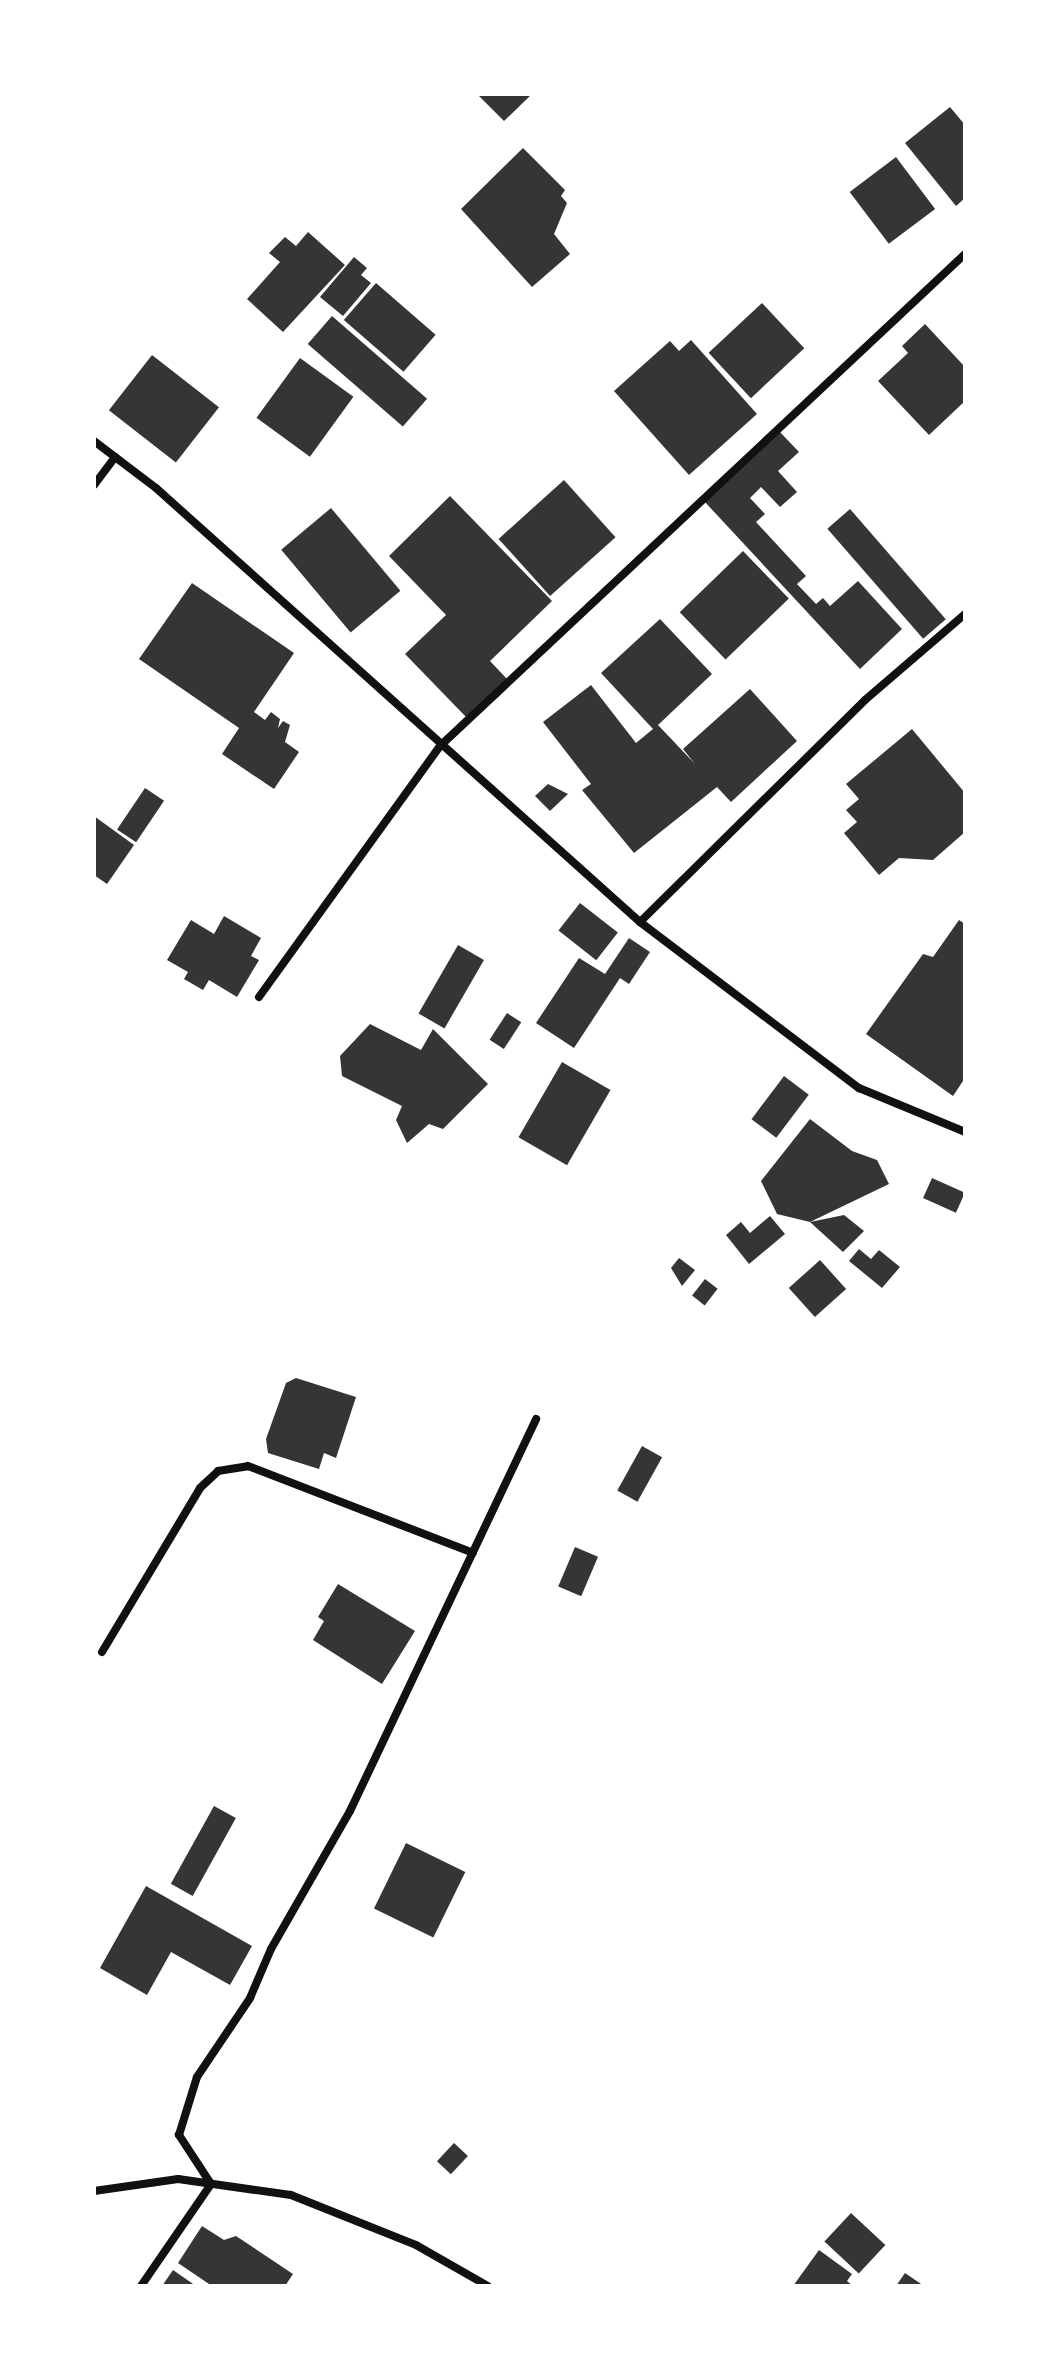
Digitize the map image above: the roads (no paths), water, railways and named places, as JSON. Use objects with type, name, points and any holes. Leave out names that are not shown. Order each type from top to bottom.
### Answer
[{"type":"street","points":[[259,997],[440,746],[965,254]]},
{"type":"street","points":[[94,441],[156,488],[440,746],[640,922],[859,1088],[965,1132]]},
{"type":"street","points":[[94,485],[115,457]]},
{"type":"street","points":[[640,922],[865,700],[965,614]]},
{"type":"street","points":[[211,2184],[179,2135],[197,2077],[250,1998],[271,1949],[350,1811],[536,1419]]},
{"type":"street","points":[[102,1652],[200,1488],[218,1471],[248,1466],[473,1553]]},
{"type":"street","points":[[94,2191],[178,2179],[291,2195],[416,2245],[488,2286]]},
{"type":"street","points":[[141,2286],[211,2184]]}]
